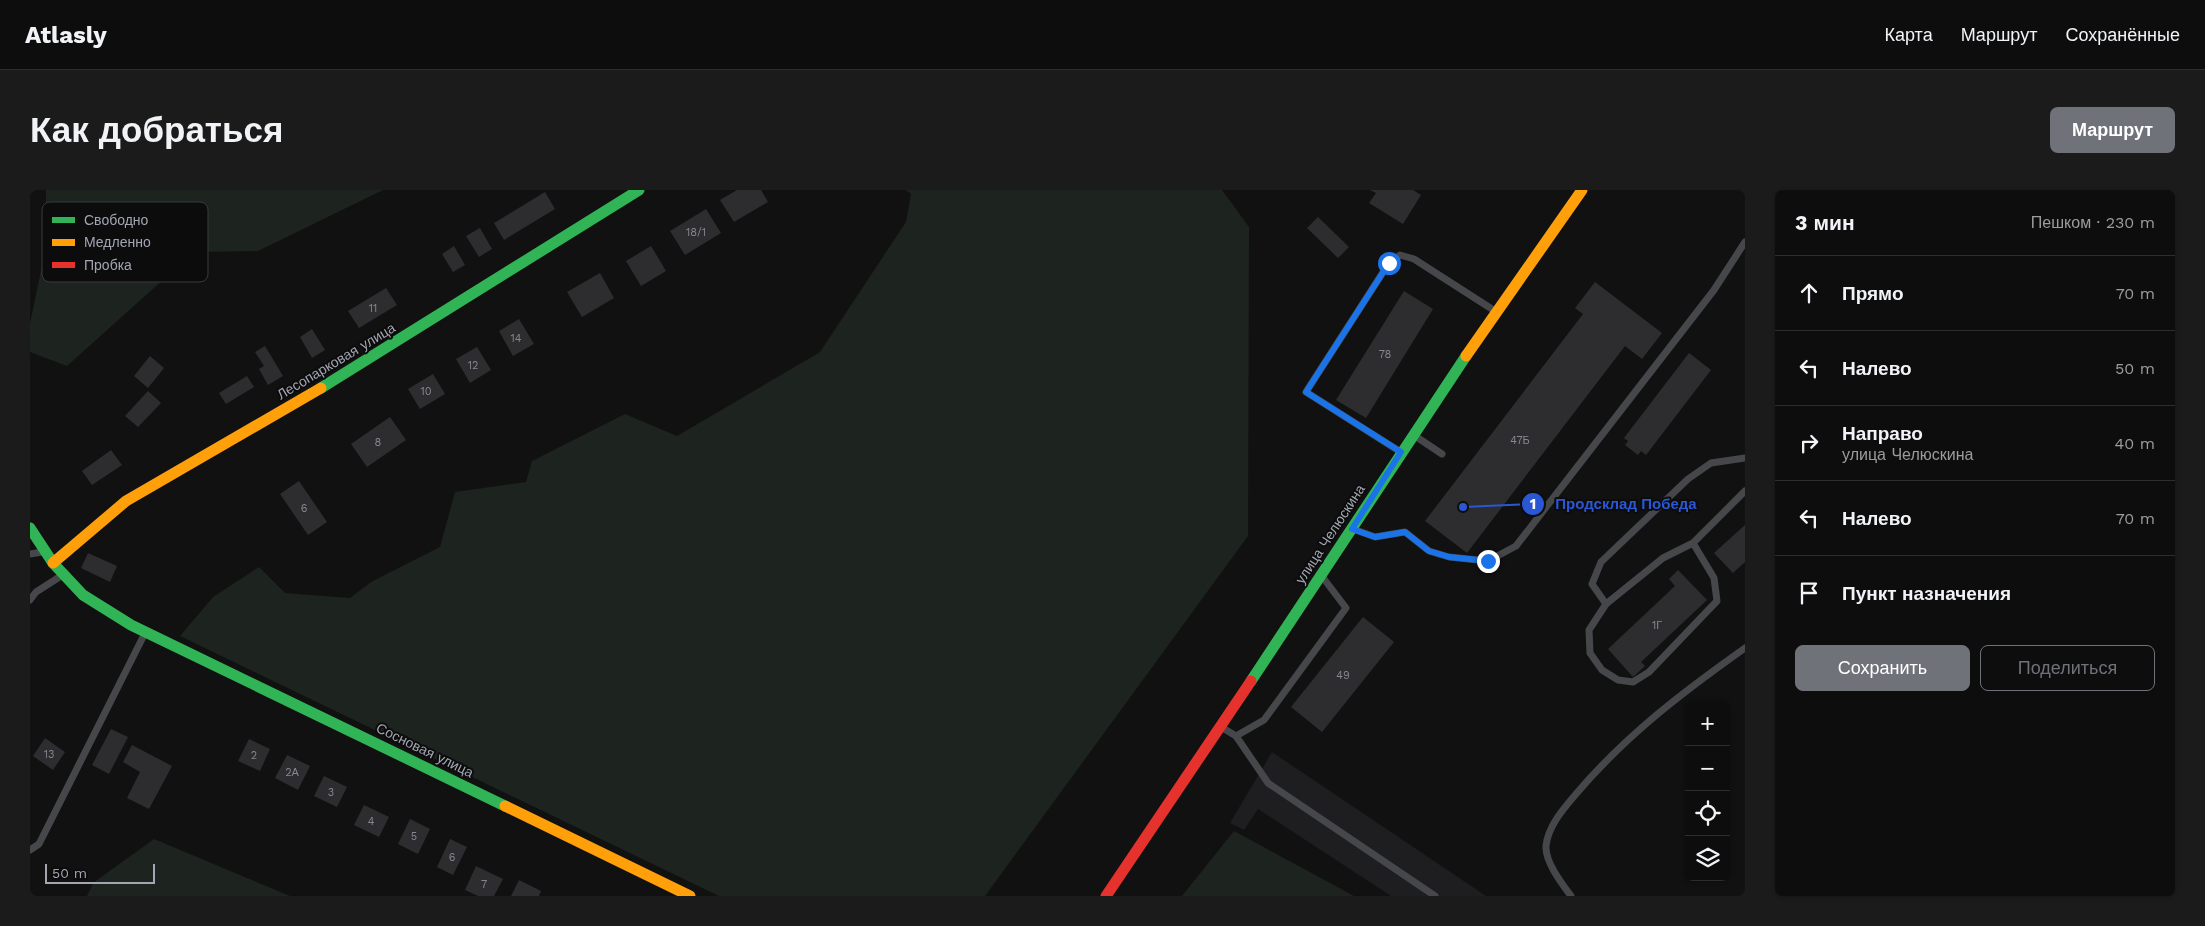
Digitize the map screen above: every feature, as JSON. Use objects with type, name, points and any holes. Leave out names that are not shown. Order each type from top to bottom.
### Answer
[{"type":"street","name":"Лесопарковая улица","points":[[53,563],[126,501],[313,393],[639,190]]},
{"type":"street","name":"улица Челюскина","points":[[1106,896],[1352,529],[1413,434],[1582,190]]},
{"type":"street","name":"Сосновая улица","points":[[30,528],[53,563],[83,595],[146,631],[690,896]]},
{"type":"lane","points":[[1352,529],[1375,537],[1405,532],[1429,551],[1449,557],[1488,561],[1516,546],[1714,290],[1745,242]]},
{"type":"lane","points":[[1401,452],[1306,392],[1389,263],[1400,255],[1414,259],[1496,312]]},
{"type":"lane","points":[[1413,434],[1442,454]]},
{"type":"lane","points":[[1606,604],[1592,584],[1602,562],[1688,479],[1710,463],[1745,458]]},
{"type":"lane","points":[[1693,543],[1714,578],[1716,601],[1649,672],[1633,682],[1618,680],[1602,670],[1590,653],[1589,630],[1606,604],[1663,558],[1693,543],[1745,491]]},
{"type":"lane","points":[[30,554],[45,552]]},
{"type":"lane","points":[[30,600],[36,592],[64,575]]},
{"type":"lane","points":[[1236,736],[1264,720],[1346,608],[1321,575]]},
{"type":"lane","points":[[30,850],[39,844],[146,631]]},
{"type":"lane","points":[[1571,896],[1554,872],[1546,847],[1557,817],[1586,783],[1640,728],[1745,648]]},
{"type":"lane","points":[[1220,727],[1236,736],[1268,784],[1436,896]]},
{"type":"shaded area","points":[[46,190],[383,190],[258,251],[208,252],[208,202],[46,202]]},
{"type":"shaded area","points":[[906,190],[1222,190],[1249,227],[1248,536],[985,896],[719,896],[180,636],[213,597],[259,567],[285,593],[350,598],[371,582],[440,547],[455,492],[526,482],[532,461],[625,414],[677,436],[820,352],[906,222],[911,194]]},
{"type":"shaded area","points":[[42,266],[42,282],[161,282],[67,366],[30,352],[30,324]]},
{"type":"shaded area","points":[[1272,752],[1486,896],[1391,896],[1258,809],[1244,830],[1230,823]]},
{"type":"shaded area","points":[[1234,831],[1354,896],[1182,896]]},
{"type":"shaded area","points":[[154,839],[290,896],[87,896],[93,883]]},
{"type":"building","points":[[737,190],[761,190],[768,202],[734,222],[720,200]]},
{"type":"building","points":[[1370,190],[1413,190],[1421,195],[1403,224],[1369,203],[1376,193]]},
{"type":"building","points":[[545,192],[555,209],[504,240],[494,223]]},
{"type":"building","points":[[706,209],[721,233],[685,255],[670,231]]},
{"type":"building","points":[[1318,217],[1349,247],[1338,258],[1307,228]]},
{"type":"building","points":[[480,228],[492,249],[479,257],[466,236]]},
{"type":"building","points":[[454,246],[465,265],[453,272],[442,254]]},
{"type":"building","points":[[651,246],[666,271],[641,286],[626,261]]},
{"type":"building","points":[[600,273],[614,298],[582,317],[567,292]]},
{"type":"building","points":[[1595,282],[1662,333],[1642,359],[1625,346],[1467,553],[1425,521],[1583,314],[1575,308]]},
{"type":"building","points":[[386,288],[397,305],[359,328],[348,311]]},
{"type":"building","points":[[1404,291],[1433,309],[1366,418],[1336,400]]},
{"type":"building","points":[[519,319],[534,344],[513,356],[499,331]]},
{"type":"building","points":[[312,329],[325,350],[312,358],[300,337]]},
{"type":"building","points":[[265,346],[283,376],[268,385],[259,369],[264,366],[255,352]]},
{"type":"building","points":[[477,347],[491,370],[470,383],[456,359]]},
{"type":"building","points":[[1689,353],[1711,370],[1646,455],[1641,451],[1638,455],[1625,445],[1628,441],[1624,438]]},
{"type":"building","points":[[150,356],[164,368],[148,388],[134,376]]},
{"type":"building","points":[[433,374],[445,394],[420,409],[408,389]]},
{"type":"building","points":[[247,376],[254,387],[226,404],[219,393]]},
{"type":"building","points":[[148,391],[161,403],[138,427],[125,416]]},
{"type":"building","points":[[390,417],[406,440],[367,467],[351,444]]},
{"type":"building","points":[[111,450],[122,465],[92,485],[82,471]]},
{"type":"building","points":[[299,481],[327,522],[308,535],[280,494]]},
{"type":"building","points":[[1745,525],[1745,562],[1733,573],[1714,553]]},
{"type":"building","points":[[88,553],[117,566],[110,582],[81,568]]},
{"type":"building","points":[[1678,570],[1707,600],[1641,662],[1645,666],[1633,677],[1608,649],[1675,586],[1669,579]]},
{"type":"building","points":[[1363,617],[1394,642],[1322,732],[1291,707]]},
{"type":"building","points":[[111,729],[128,737],[109,774],[92,765]]},
{"type":"building","points":[[45,738],[65,752],[53,770],[33,756]]},
{"type":"building","points":[[249,739],[270,749],[260,771],[238,761]]},
{"type":"building","points":[[132,745],[172,766],[149,809],[127,798],[140,772],[123,762]]},
{"type":"building","points":[[287,755],[310,766],[298,790],[275,778]]},
{"type":"building","points":[[324,776],[347,787],[337,807],[314,796]]},
{"type":"building","points":[[364,805],[389,817],[379,837],[354,825]]},
{"type":"building","points":[[410,819],[430,829],[418,854],[398,844]]},
{"type":"building","points":[[450,839],[467,847],[453,875],[437,867]]},
{"type":"building","points":[[476,866],[503,879],[494,896],[478,896],[465,890]]},
{"type":"building","points":[[519,880],[541,891],[539,896],[511,896]]},
{"type":"traffic: fast","points":[[321,388],[639,190]]},
{"type":"traffic: fast","points":[[1251,681],[1466,356]]},
{"type":"traffic: fast","points":[[30,528],[53,563],[83,595],[131,625],[505,806]]},
{"type":"traffic: slow","points":[[1466,356],[1582,190]]},
{"type":"traffic: slow","points":[[53,563],[126,501],[321,388]]},
{"type":"traffic: slow","points":[[505,806],[690,896]]},
{"type":"traffic: jam","points":[[1106,896],[1251,681]]},
{"type":"place","name":"Продсклад Победа","points":[[1463,507]]},
{"type":"route","points":[[1389,263],[1306,392],[1401,452],[1352,529],[1375,537],[1405,532],[1429,551],[1449,557],[1488,561]]}]
